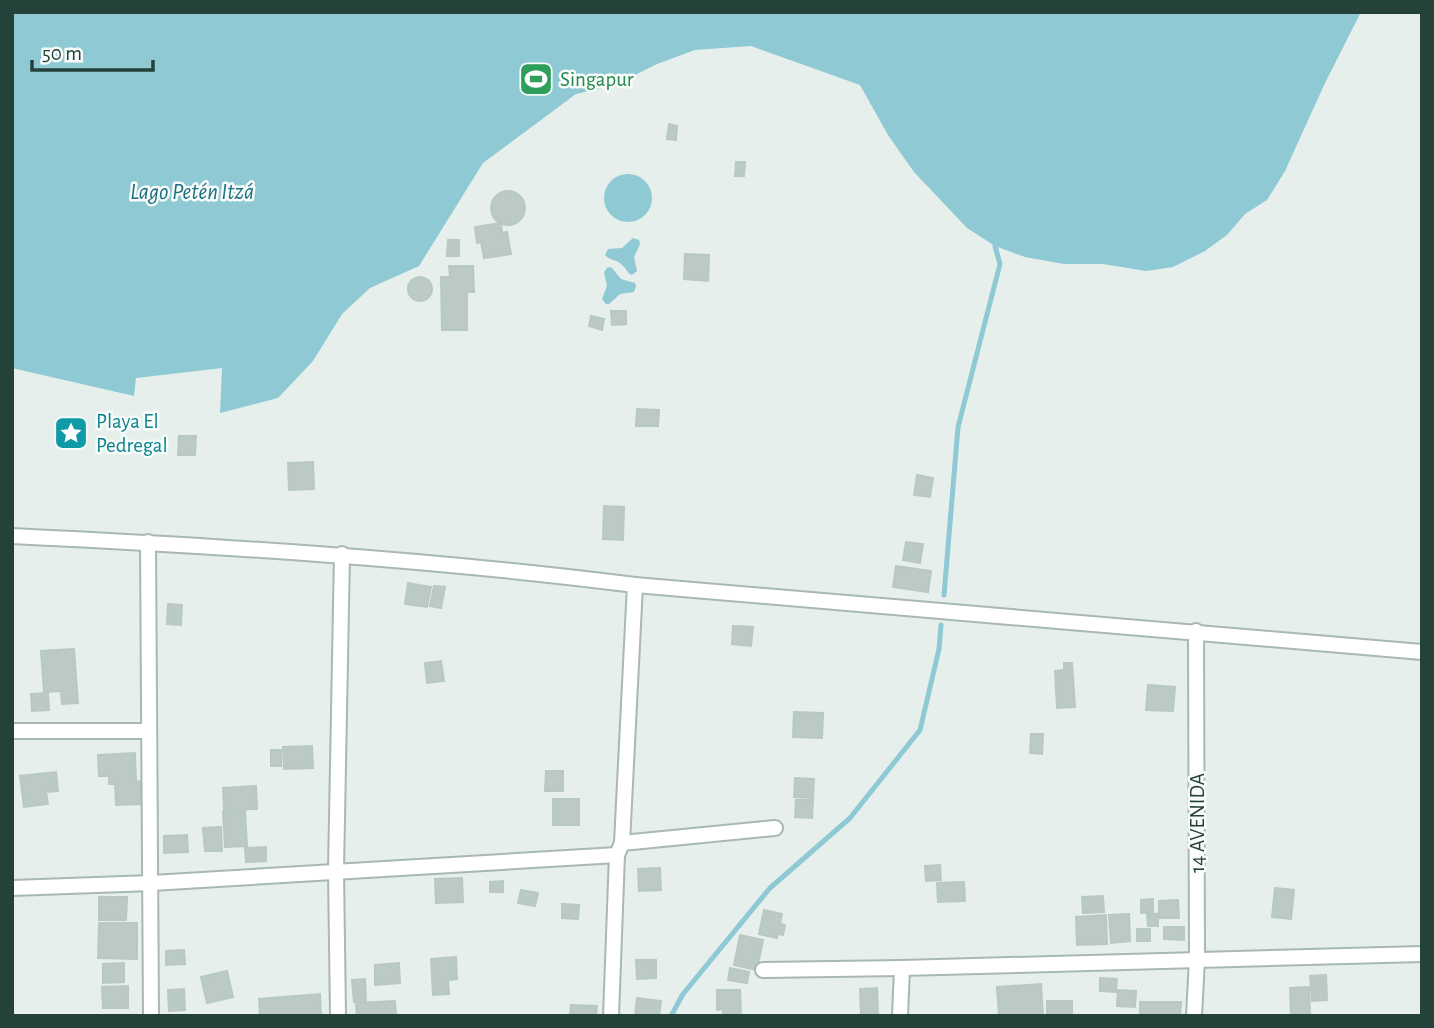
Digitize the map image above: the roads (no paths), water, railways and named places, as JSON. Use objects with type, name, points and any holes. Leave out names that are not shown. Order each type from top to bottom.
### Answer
[{"type":"street","points":[[12,536],[342,554],[635,585],[1422,652]]},
{"type":"street","points":[[148,542],[151,1016]]},
{"type":"street","points":[[338,1016],[336,872],[342,554]]},
{"type":"street","points":[[611,1016],[635,585]]},
{"type":"street","name":"14 AVENIDA","points":[[1195,1016],[1196,631]]},
{"type":"street","points":[[12,731],[148,732]]},
{"type":"street","points":[[12,888],[336,872],[620,849],[775,828]]},
{"type":"street","points":[[762,970],[1422,954]]},
{"type":"street","points":[[900,1016],[902,968]]},
{"type":"water","name":"Lago Petén Itzá","points":[[12,12],[1361,12],[1285,171],[1267,200],[1245,214],[1227,235],[1205,251],[1173,267],[1146,271],[1103,264],[1064,264],[1025,257],[995,246],[967,228],[914,172],[888,135],[860,85],[751,46],[695,50],[657,64],[615,85],[576,94],[483,163],[419,266],[370,288],[342,314],[313,361],[278,398],[220,413],[222,368],[136,378],[134,396],[12,368]]},
{"type":"water","points":[[628,174],[645,181],[652,198],[645,215],[628,222],[611,215],[604,198],[611,181]]},
{"type":"water","points":[[633,238],[639,240],[640,244],[634,257],[637,271],[632,275],[620,263],[605,255],[608,249],[622,248]]},
{"type":"water","points":[[608,267],[621,279],[635,283],[636,286],[634,292],[620,294],[606,304],[602,299],[607,286],[604,272]]},
{"type":"waterway","points":[[944,595],[958,427],[1000,264],[995,246]]},
{"type":"waterway","points":[[671,1016],[683,994],[770,888],[850,818],[920,730],[939,649],[941,625]]},
{"type":"place","name":"Singapur","points":[[536,79]]},
{"type":"place","name":"Playa El Pedregal","points":[[71,433]]}]
